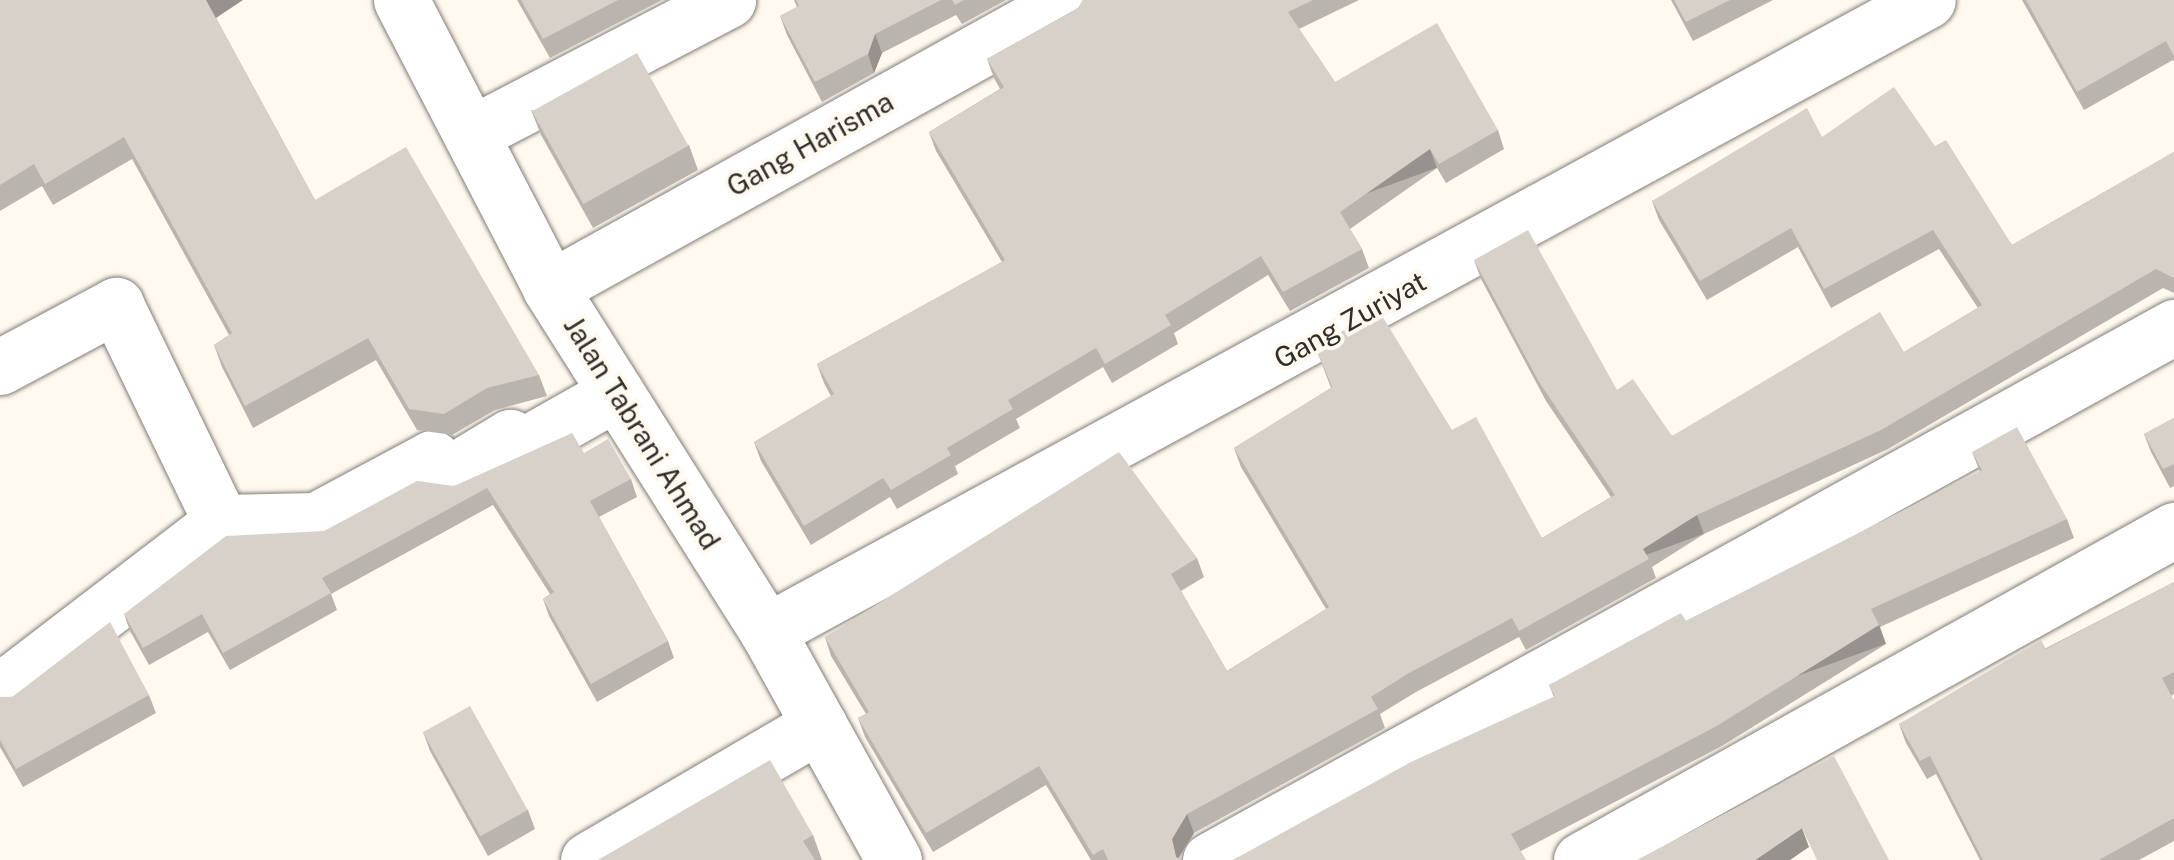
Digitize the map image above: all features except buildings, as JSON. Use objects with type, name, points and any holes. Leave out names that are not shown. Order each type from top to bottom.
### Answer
[{"type":"street","name":"Jalan Tabrani Ahmad","points":[[401,0],[550,288],[767,631],[894,860]]},
{"type":"street","points":[[471,134],[728,0]]},
{"type":"street","name":"Gang Harisma","points":[[550,288],[1070,0]]},
{"type":"street","name":"Gang Zuriyat","points":[[767,631],[1928,0]]},
{"type":"street","points":[[0,367],[116,305],[221,522]]},
{"type":"street","points":[[1210,860],[2174,327]]},
{"type":"street","points":[[0,691],[221,522],[316,520],[432,458],[444,476],[510,437],[517,449],[616,393]]},
{"type":"street","points":[[1581,860],[2174,530]]},
{"type":"street","points":[[588,860],[819,725]]}]
